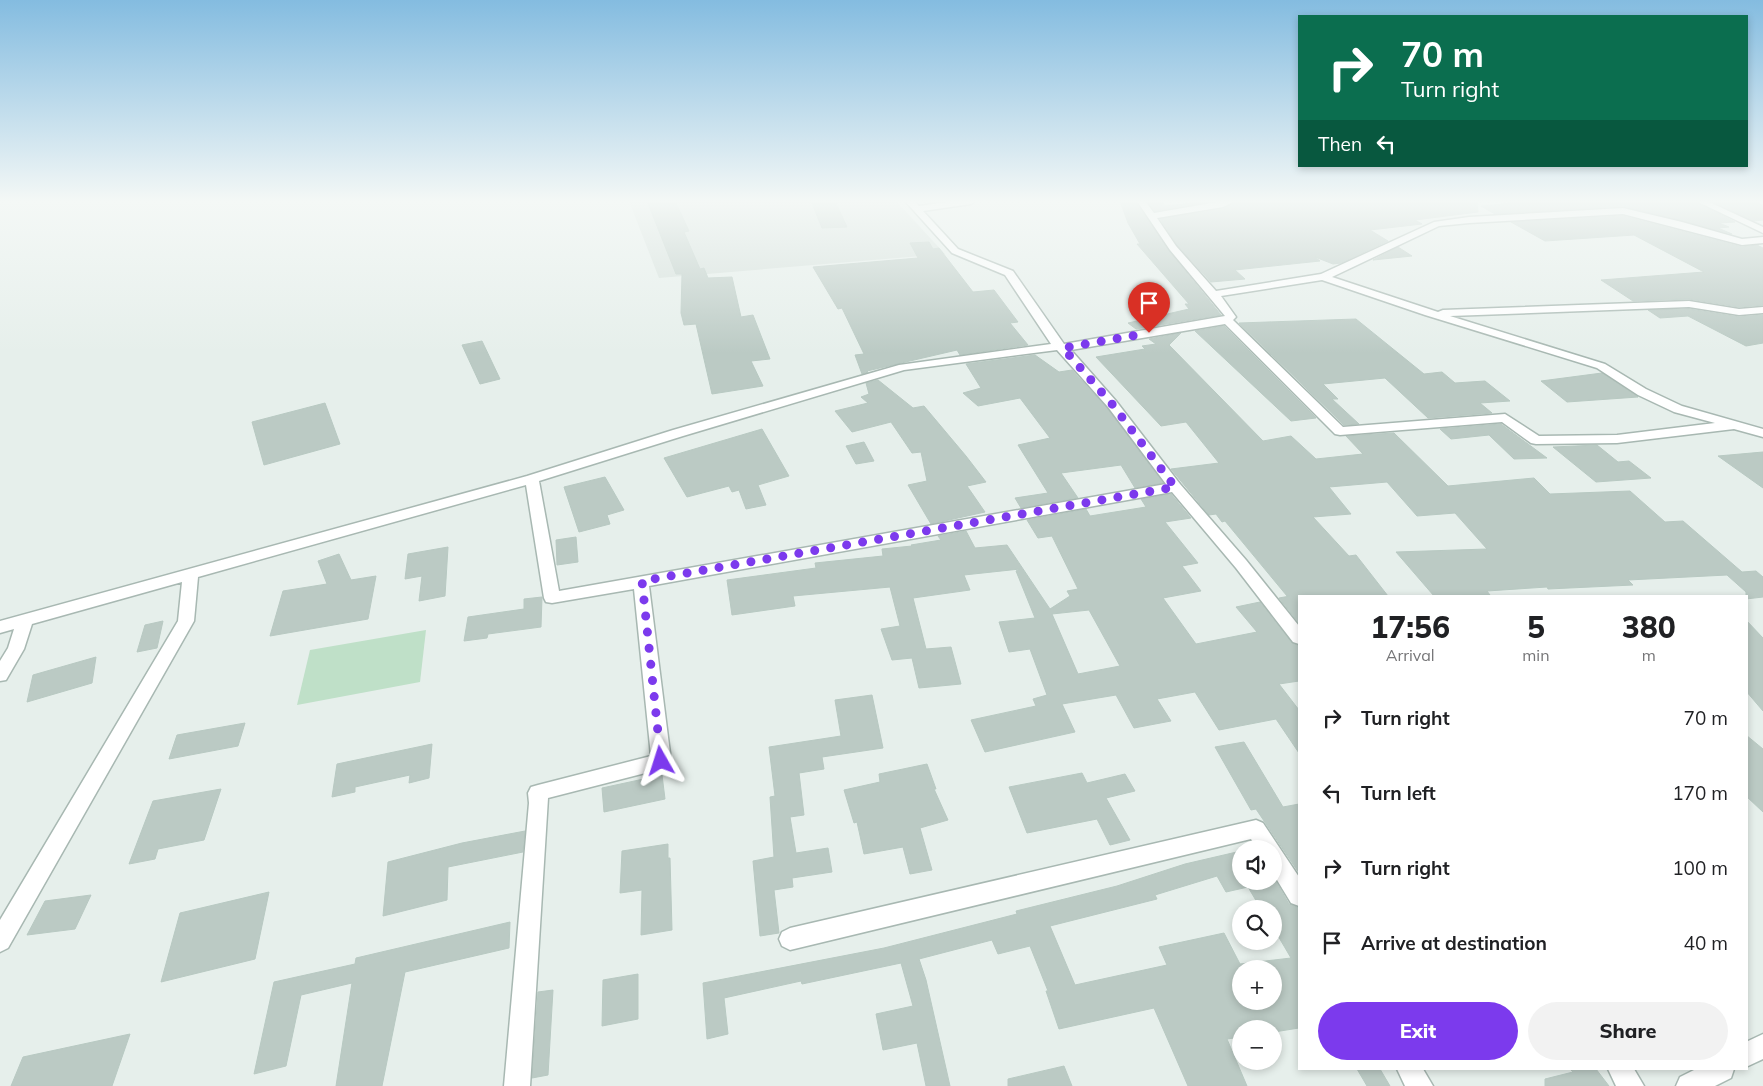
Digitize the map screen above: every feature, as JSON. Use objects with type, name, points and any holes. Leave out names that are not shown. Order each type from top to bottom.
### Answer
[{"type":"street","points":[[957,252],[1009,273],[1060,347],[1112,404],[1175,487],[1298,637]]},
{"type":"street","points":[[0,627],[190,576],[370,523],[532,479],[678,432],[903,367],[1060,347],[1227,320],[1231,317],[1214,294],[1176,252]]},
{"type":"street","points":[[1214,294],[1323,277],[1377,252]]},
{"type":"street","points":[[1323,277],[1429,313],[1602,366],[1642,392],[1678,409],[1763,433]]},
{"type":"street","points":[[1429,313],[1689,304],[1739,312],[1763,310]]},
{"type":"street","points":[[1227,320],[1340,431],[1505,418],[1536,440],[1617,439],[1733,425]]},
{"type":"street","points":[[532,479],[552,598],[1175,487]]},
{"type":"street","points":[[0,941],[186,621],[190,576]]},
{"type":"street","points":[[517,1086],[539,804],[538,793],[661,761],[642,581]]},
{"type":"street","points":[[0,675],[16,649],[25,620]]},
{"type":"street","points":[[790,939],[1256,828],[1263,840]]},
{"type":"street","points":[[1282,869],[1298,894]]},
{"type":"street","points":[[1748,1055],[1763,1046]]},
{"type":"street","points":[[1410,1070],[1420,1086]]},
{"type":"street","points":[[1621,1070],[1631,1086]]},
{"type":"street","points":[[1690,1086],[1720,1070]]},
{"type":"shaded area","points":[[649,252],[943,252],[945,254],[659,278]]},
{"type":"green space","points":[[426,630],[420,682],[297,705],[310,650]]},
{"type":"building","points":[[667,252],[693,252],[700,269],[704,268],[708,278],[732,277],[741,317],[753,315],[770,359],[751,361],[763,386],[712,394],[696,324],[684,325],[681,313],[682,274],[676,274]]},
{"type":"building","points":[[915,252],[942,252],[973,292],[994,290],[1018,322],[1010,323],[1028,345],[960,355],[957,350],[867,371],[862,374],[855,355],[864,354],[842,308],[838,309],[813,267],[918,258]]},
{"type":"building","points":[[1144,252],[1170,252],[1221,315],[1136,329],[1128,323],[1189,309],[1185,304],[1189,304]]},
{"type":"building","points":[[1183,252],[1365,252],[1341,263],[1333,264],[1315,257],[1320,261],[1235,270],[1245,279],[1211,282]]},
{"type":"building","points":[[1389,252],[1405,252],[1412,256],[1373,260]]},
{"type":"building","points":[[1666,252],[1763,252],[1763,305],[1739,307],[1689,299],[1633,301],[1601,280],[1704,272]]},
{"type":"building","points":[[1689,309],[1739,317],[1763,315],[1763,343],[1746,346],[1688,316],[1660,318],[1648,310]]},
{"type":"building","points":[[1356,319],[1424,374],[1442,372],[1455,383],[1485,381],[1510,401],[1480,403],[1492,413],[1428,418],[1385,378],[1323,384],[1338,399],[1332,399],[1359,424],[1344,425],[1239,323]]},
{"type":"building","points":[[1224,326],[1316,418],[1291,421],[1195,331]]},
{"type":"building","points":[[1181,333],[1169,345],[1263,441],[1291,436],[1316,459],[1363,454],[1346,436],[1394,433],[1448,486],[1534,478],[1550,494],[1630,491],[1665,522],[1683,521],[1742,572],[1756,571],[1763,577],[1763,597],[1748,599],[1746,592],[1727,575],[1628,580],[1633,585],[1548,589],[1547,587],[1487,591],[1490,595],[1433,595],[1396,552],[1487,549],[1455,513],[1417,516],[1387,482],[1329,487],[1351,514],[1313,517],[1349,556],[1356,555],[1387,595],[1298,595],[1298,622],[1279,598],[1290,596],[1287,596],[1225,521],[1222,522],[1216,514],[1209,515],[1171,469],[1219,463],[1186,422],[1161,426],[1096,357],[1145,349],[1142,346],[1156,344],[1149,339]]},
{"type":"building","points":[[482,341],[500,379],[480,384],[462,345]]},
{"type":"building","points":[[1035,355],[1059,372],[1072,370],[1107,408],[1163,483],[1135,488],[1121,465],[1061,473],[1078,498],[1021,508],[1015,498],[1048,493],[1018,445],[1050,438],[1020,398],[978,406],[963,393],[981,388],[966,364]]},
{"type":"building","points":[[1602,373],[1638,397],[1567,402],[1541,381]]},
{"type":"building","points":[[878,380],[913,408],[924,406],[966,456],[986,482],[967,486],[985,512],[931,524],[908,485],[927,481],[921,452],[912,453],[891,422],[852,432],[835,411],[868,403],[861,397],[869,394],[866,383]]},
{"type":"building","points":[[325,403],[340,444],[264,465],[252,422]]},
{"type":"building","points":[[1501,424],[1547,458],[1514,459],[1489,435],[1451,439],[1440,429]]},
{"type":"building","points":[[762,429],[789,476],[758,485],[766,505],[746,509],[739,490],[732,492],[729,486],[687,497],[664,458]]},
{"type":"building","points":[[864,442],[874,461],[856,464],[846,446]]},
{"type":"building","points":[[1597,445],[1618,462],[1629,461],[1651,478],[1596,482],[1553,447]]},
{"type":"building","points":[[1763,452],[1763,488],[1718,456]]},
{"type":"building","points":[[605,477],[624,510],[607,515],[610,524],[579,532],[564,487]]},
{"type":"building","points":[[1171,494],[1191,518],[1165,522],[1198,563],[1182,566],[1201,591],[1163,598],[1196,644],[1257,632],[1236,607],[1260,602],[1292,643],[1298,646],[1298,681],[1279,684],[1298,709],[1298,752],[1276,719],[1219,730],[1195,692],[1157,699],[1171,721],[1134,728],[1116,695],[1062,704],[1075,732],[985,752],[971,720],[1036,706],[1033,699],[1047,695],[1030,649],[1009,652],[999,622],[1035,618],[1016,571],[1020,569],[964,575],[970,590],[913,598],[926,649],[951,647],[961,684],[919,688],[912,658],[892,660],[881,629],[900,626],[890,587],[793,596],[795,606],[732,615],[727,580],[816,568],[815,563],[883,556],[882,549],[912,546],[941,540],[938,536],[966,531],[975,548],[1007,545],[1050,609],[1070,596],[1067,591],[1078,589],[1052,536],[1038,538],[1027,520],[1086,509],[1090,516],[1146,507],[1141,499]],"holes":[[[1089,610],[1120,666],[1078,674],[1052,614]]]},
{"type":"building","points":[[576,537],[578,562],[557,565],[556,540]]},
{"type":"building","points":[[448,547],[445,596],[419,601],[422,576],[405,579],[408,554]]},
{"type":"building","points":[[339,554],[351,580],[376,576],[368,619],[270,636],[283,591],[327,584],[318,561]]},
{"type":"building","points":[[542,597],[541,627],[488,634],[487,638],[464,641],[468,617],[524,609],[524,599]]},
{"type":"building","points":[[163,621],[157,648],[137,652],[145,625]]},
{"type":"building","points":[[1748,622],[1763,638],[1763,711],[1748,693]]},
{"type":"building","points":[[96,657],[92,683],[27,702],[33,675]]},
{"type":"building","points":[[872,695],[883,748],[822,757],[824,769],[799,773],[804,815],[790,817],[796,853],[828,848],[832,872],[792,878],[793,887],[774,890],[779,933],[760,936],[753,861],[774,857],[770,797],[775,796],[769,747],[841,736],[835,700]]},
{"type":"building","points":[[245,723],[238,746],[169,759],[177,735]]},
{"type":"building","points":[[1748,737],[1763,749],[1763,812],[1748,798]]},
{"type":"building","points":[[1244,742],[1283,807],[1298,804],[1298,872],[1282,848],[1282,840],[1277,840],[1256,809],[1251,810],[1215,747]]},
{"type":"building","points":[[432,744],[429,778],[409,783],[410,775],[355,787],[355,792],[332,797],[337,764]]},
{"type":"building","points":[[927,764],[936,789],[934,789],[948,820],[920,828],[932,870],[910,874],[903,847],[864,854],[857,822],[854,823],[844,790],[880,782],[879,774]]},
{"type":"building","points":[[1082,773],[1087,783],[1125,774],[1135,791],[1106,798],[1130,840],[1110,845],[1097,819],[1027,833],[1009,787]]},
{"type":"building","points":[[662,775],[665,799],[604,812],[602,788]]},
{"type":"building","points":[[221,789],[204,840],[158,849],[155,859],[129,864],[153,801]]},
{"type":"building","points":[[525,831],[523,852],[448,867],[447,900],[383,916],[388,862],[462,843]]},
{"type":"building","points":[[668,844],[672,930],[641,935],[642,890],[620,893],[622,851]]},
{"type":"building","points":[[1232,853],[1232,890],[1235,890],[1226,892],[1217,876],[1155,895],[1157,899],[1050,926],[1075,985],[1167,965],[1159,947],[1224,933],[1238,960],[1232,960],[1232,1010],[1282,1010],[1282,960],[1274,960],[1291,958],[1282,943],[1282,900],[1256,900],[1250,890],[1281,890],[1289,904],[1298,908],[1298,1028],[1282,1031],[1282,1020],[1232,1020],[1232,1038],[1227,1039],[1232,1051],[1232,1070],[1240,1070],[1247,1086],[1188,1086],[1154,1008],[1059,1029],[1046,991],[1048,991],[1030,946],[998,954],[992,940],[919,959],[926,980],[950,1086],[926,1086],[917,1043],[883,1050],[876,1014],[913,1006],[901,963],[802,984],[801,981],[724,998],[728,1034],[707,1039],[703,983],[884,948],[1017,914],[1016,911],[1117,886],[1185,864]]},
{"type":"building","points":[[269,892],[255,959],[161,982],[180,913]]},
{"type":"building","points":[[91,895],[75,929],[27,935],[45,901]]},
{"type":"building","points":[[510,922],[509,948],[405,972],[382,1086],[336,1086],[352,983],[301,995],[286,1066],[254,1074],[274,982],[355,964],[356,958]]},
{"type":"building","points":[[638,974],[638,1019],[602,1026],[603,980]]},
{"type":"building","points":[[553,990],[548,1075],[532,1078],[538,992]]},
{"type":"building","points":[[130,1034],[112,1086],[11,1086],[23,1057]]},
{"type":"building","points":[[1064,1066],[1072,1086],[1008,1086],[1008,1079]]},
{"type":"building","points":[[1358,1070],[1381,1070],[1390,1086],[1367,1086]]},
{"type":"building","points":[[1571,1070],[1597,1070],[1609,1086],[1545,1086],[1545,1079],[1573,1072]]},
{"type":"route","points":[[661,761],[642,581],[1175,487],[1112,404],[1063,348],[1149,333]]}]
